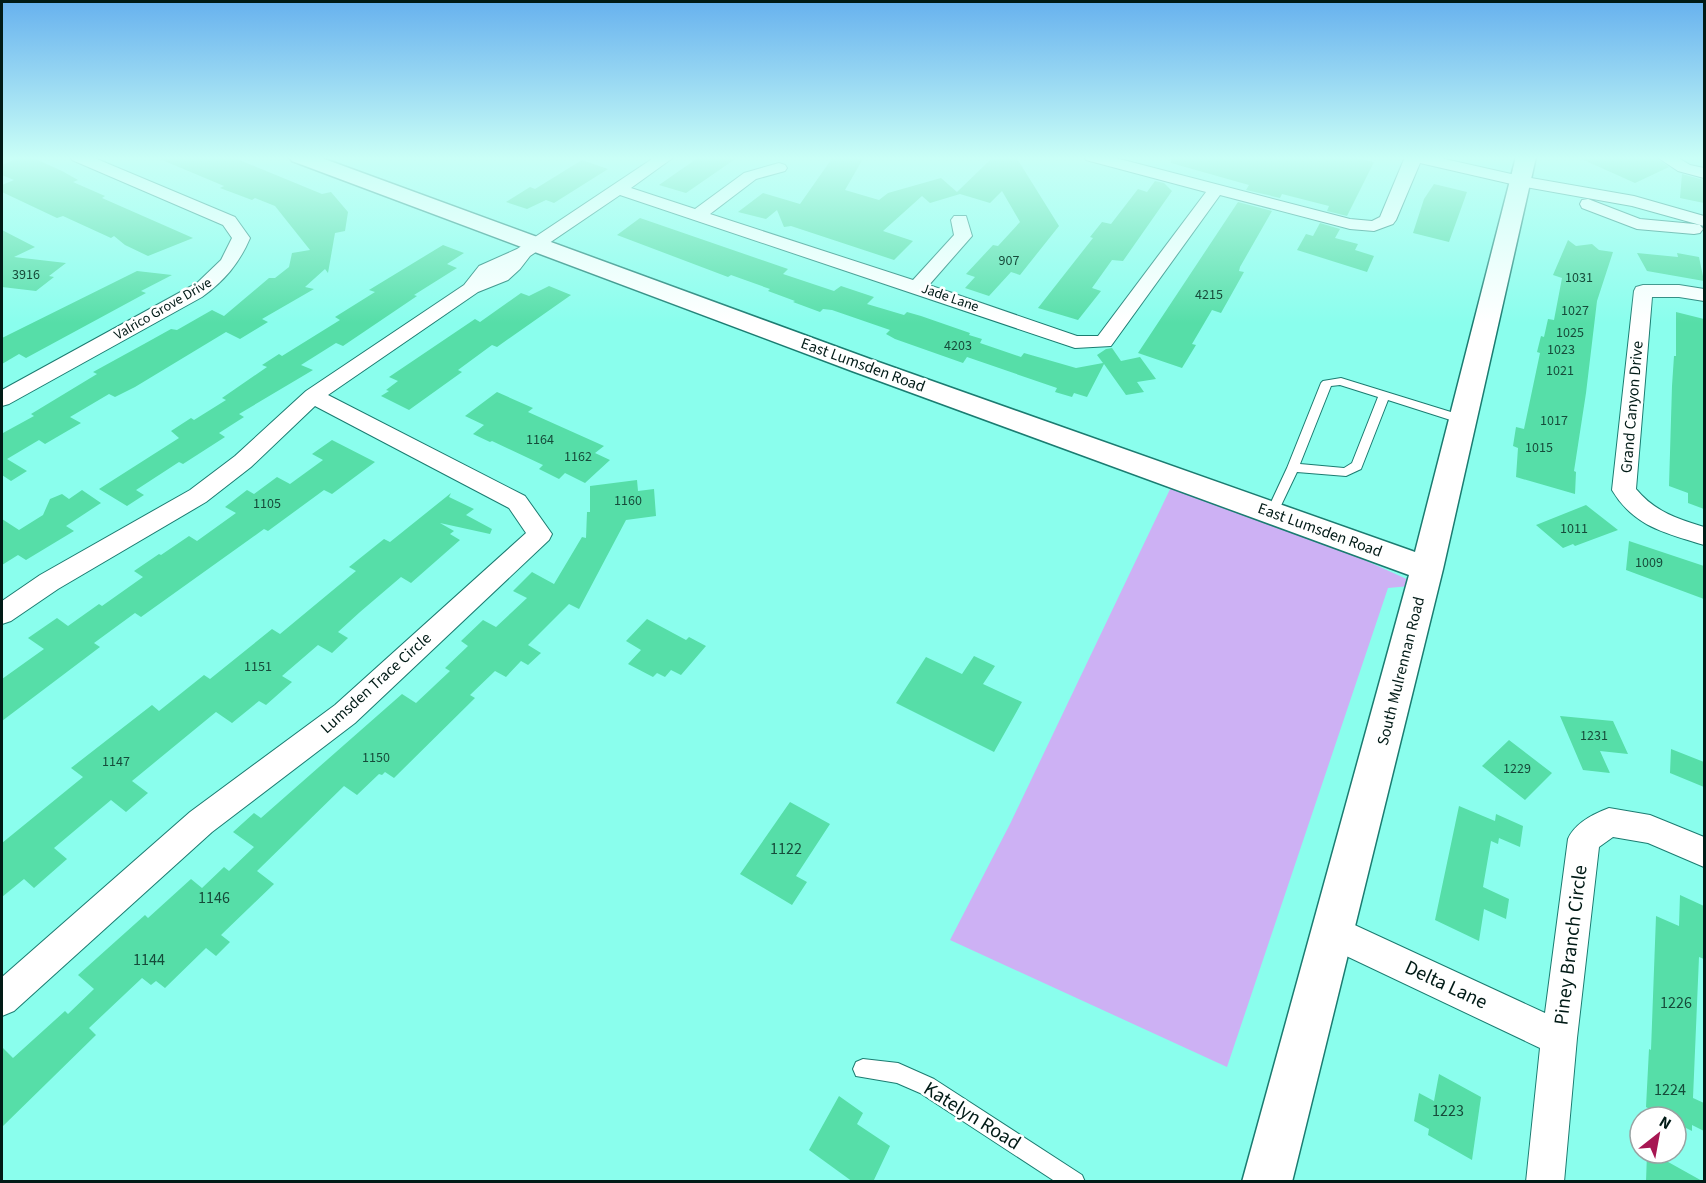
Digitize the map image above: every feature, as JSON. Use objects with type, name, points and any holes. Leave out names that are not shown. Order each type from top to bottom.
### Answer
[{"type":"street","name":"Valrico Grove Drive","points":[[2,399],[195,293],[220,276],[234,256],[241,238],[229,221],[208,212]]},
{"type":"street","name":"East Lumsden Road","points":[[439,212],[529,248],[1427,569]]},
{"type":"street","points":[[2,614],[61,573],[152,525],[200,495],[225,477],[312,396],[471,288],[474,280],[504,259],[529,248],[583,212]]},
{"type":"street","name":"Jade Lane","points":[[693,212],[1075,342],[1104,342],[1199,212]]},
{"type":"street","points":[[1302,212],[1350,224],[1374,226],[1388,220],[1391,212]]},
{"type":"street","name":"South Mulrennan Road","points":[[1267,1182],[1427,569],[1513,212]]},
{"type":"street","points":[[1613,212],[1637,224],[1704,231]]},
{"type":"street","points":[[1673,212],[1704,221]]},
{"type":"street","points":[[918,287],[963,236],[960,220]]},
{"type":"street","name":"Grand Canyon Drive","points":[[1704,295],[1679,291],[1642,291],[1624,490],[1639,509],[1667,525],[1704,536]]},
{"type":"street","name":"Lumsden Trace Circle","points":[[2,999],[201,822],[345,714],[540,534],[517,502],[312,396]]},
{"type":"street","name":"Piney Branch Circle","points":[[1545,1182],[1558,1038],[1584,839],[1609,822],[1650,829],[1704,852]]},
{"type":"street","name":"Delta Lane","points":[[1334,932],[1558,1038]]},
{"type":"lane","points":[[1272,513],[1293,468],[1327,383],[1341,381],[1463,420]]},
{"type":"lane","points":[[1293,468],[1346,472],[1357,466],[1383,395]]},
{"type":"lane","name":"Katelyn Road","points":[[863,1069],[898,1073],[927,1086],[1075,1182]]},
{"type":"shaded area","points":[[1172,485],[1307,534],[1411,581],[1410,586],[1388,588],[1227,1067],[950,940],[1010,824]]},
{"type":"building","points":[[45,212],[134,212],[193,238],[148,256],[125,245],[114,236],[111,238],[63,216],[57,218]]},
{"type":"building","points":[[280,212],[348,212],[345,231],[335,233],[328,273],[325,269],[305,287],[314,289],[262,319],[268,322],[240,339],[226,332],[135,387],[115,397],[109,394],[70,417],[81,423],[45,444],[39,440],[7,459],[27,471],[11,481],[2,475],[3,433],[34,416],[31,414],[97,374],[93,372],[171,329],[177,330],[212,310],[224,316],[269,278],[275,278],[289,267],[292,253],[310,250]]},
{"type":"building","points":[[739,212],[774,212],[766,219]]},
{"type":"building","points":[[778,212],[904,212],[883,231],[913,241],[894,260],[791,226],[784,227]]},
{"type":"building","points":[[1014,212],[1050,212],[1059,226],[1020,275],[1011,272],[989,296],[965,288],[975,277],[966,274],[993,245],[998,246],[1020,222]]},
{"type":"building","points":[[1120,212],[1157,212],[1123,261],[1112,260],[1092,288],[1101,291],[1078,320],[1038,308],[1093,238],[1090,237],[1102,222],[1111,224]]},
{"type":"building","points":[[1231,212],[1271,212],[1240,267],[1239,271],[1244,272],[1221,313],[1212,310],[1192,344],[1196,345],[1182,368],[1138,353]]},
{"type":"building","points":[[1332,212],[1349,212],[1347,216]]},
{"type":"building","points":[[1420,212],[1460,212],[1449,242],[1413,233]]},
{"type":"building","points":[[640,218],[788,269],[783,274],[834,291],[841,286],[874,297],[867,304],[904,315],[907,312],[921,316],[970,333],[969,335],[982,339],[980,343],[1021,357],[1024,353],[1076,368],[1103,363],[1097,355],[1112,348],[1121,361],[1140,357],[1156,379],[1137,382],[1144,392],[1126,395],[1104,364],[1087,397],[1074,393],[1072,397],[1055,392],[1057,388],[967,357],[963,363],[895,339],[886,334],[890,330],[832,310],[823,309],[820,312],[768,291],[770,289],[731,275],[728,277],[617,235]]},
{"type":"building","points":[[1320,223],[1340,229],[1335,238],[1358,244],[1355,250],[1374,256],[1367,272],[1297,250],[1306,234],[1313,236]]},
{"type":"building","points":[[2,230],[35,247],[14,257],[66,263],[49,276],[54,277],[36,291],[2,287]]},
{"type":"building","points":[[1568,240],[1576,246],[1592,244],[1599,250],[1613,252],[1597,301],[1574,471],[1576,472],[1575,494],[1516,477],[1518,448],[1513,446],[1516,427],[1524,429],[1540,353],[1537,352],[1541,336],[1544,337],[1548,319],[1554,320],[1562,278],[1553,275]]},
{"type":"building","points":[[443,245],[464,253],[447,264],[457,268],[414,295],[417,296],[343,346],[336,343],[301,365],[313,370],[239,414],[244,417],[219,433],[225,437],[183,464],[179,462],[136,490],[144,495],[127,506],[99,489],[179,438],[171,431],[226,400],[222,398],[267,367],[262,365],[279,354],[282,356],[340,320],[335,317],[375,292],[369,290]]},
{"type":"building","points":[[1637,253],[1678,257],[1677,253],[1699,257],[1704,281],[1647,271]]},
{"type":"building","points":[[137,271],[172,275],[141,291],[146,293],[26,358],[19,354],[2,364],[2,338]]},
{"type":"building","points":[[549,286],[571,295],[497,347],[492,345],[458,370],[462,372],[409,410],[381,396],[398,381],[389,377],[475,319],[480,322],[521,293],[529,296]]},
{"type":"building","points":[[1676,312],[1704,319],[1704,509],[1688,503],[1688,493],[1669,486]]},
{"type":"building","points":[[497,392],[533,408],[528,412],[604,446],[595,453],[610,460],[585,483],[565,473],[559,479],[539,469],[543,465],[473,434],[484,425],[465,416]]},
{"type":"building","points":[[332,440],[375,462],[332,494],[324,490],[268,531],[264,529],[141,617],[135,613],[94,643],[100,647],[2,721],[2,679],[44,649],[28,638],[57,618],[68,626],[99,604],[102,606],[143,577],[134,571],[189,536],[197,541],[236,513],[225,507],[247,490],[254,494],[277,477],[290,484],[323,460],[312,454]]},
{"type":"building","points":[[637,480],[638,491],[654,489],[656,516],[626,520],[579,609],[569,604],[528,645],[541,653],[528,665],[521,661],[506,677],[495,671],[470,695],[475,698],[394,778],[385,772],[382,775],[379,774],[357,795],[344,786],[257,871],[274,884],[221,935],[230,942],[216,956],[206,948],[165,988],[156,981],[151,985],[142,978],[89,1028],[96,1035],[2,1127],[2,1047],[13,1058],[65,1011],[68,1014],[94,989],[78,975],[145,915],[148,918],[191,879],[202,888],[224,867],[229,871],[254,847],[233,832],[254,813],[261,818],[402,694],[416,703],[450,671],[445,668],[468,646],[461,641],[483,620],[496,627],[527,598],[513,591],[532,572],[554,584],[582,537],[586,538],[587,512],[590,512],[590,486]]},
{"type":"building","points":[[82,490],[101,503],[66,526],[74,531],[26,560],[18,555],[2,565],[2,519],[19,530],[43,515],[50,499],[62,494],[69,499]]},
{"type":"building","points":[[451,493],[449,497],[474,509],[466,515],[492,529],[490,534],[440,523],[454,531],[450,534],[460,540],[411,583],[401,577],[360,612],[338,632],[348,638],[332,653],[318,645],[282,676],[292,682],[266,705],[259,701],[232,723],[216,712],[132,781],[148,793],[126,812],[111,800],[54,848],[67,859],[34,888],[24,879],[2,897],[2,843],[83,777],[71,768],[152,705],[159,711],[204,675],[210,679],[272,629],[280,634],[356,571],[349,567],[384,539],[390,542]]},
{"type":"building","points":[[1586,505],[1618,530],[1575,546],[1573,544],[1563,548],[1536,525]]},
{"type":"building","points":[[1629,541],[1704,566],[1704,599],[1626,570]]},
{"type":"building","points":[[647,619],[686,640],[689,637],[706,646],[681,675],[671,670],[665,677],[657,673],[653,677],[628,664],[641,650],[626,641]]},
{"type":"building","points":[[974,656],[995,666],[983,684],[1022,702],[994,752],[896,703],[926,657],[962,674]]},
{"type":"building","points":[[1560,716],[1613,721],[1628,754],[1600,751],[1610,773],[1583,770]]},
{"type":"building","points":[[1509,740],[1552,773],[1525,800],[1482,766]]},
{"type":"building","points":[[1671,749],[1704,762],[1704,787],[1670,773]]},
{"type":"building","points":[[790,802],[830,824],[796,876],[807,882],[792,905],[740,874]]},
{"type":"building","points":[[1459,806],[1495,821],[1496,814],[1523,826],[1520,847],[1499,838],[1498,844],[1491,841],[1483,887],[1509,899],[1506,919],[1484,909],[1479,941],[1435,920]]},
{"type":"building","points":[[1680,895],[1704,906],[1704,959],[1699,957],[1693,1098],[1704,1103],[1704,1131],[1692,1125],[1692,1131],[1688,1129],[1688,1105],[1646,1105],[1649,1049],[1651,1050],[1656,916],[1679,926]]},
{"type":"building","points":[[1439,1074],[1481,1097],[1472,1160],[1428,1135],[1429,1129],[1414,1121],[1419,1093],[1434,1101]]},
{"type":"building","points":[[839,1096],[863,1113],[857,1124],[890,1146],[873,1182],[853,1182],[809,1150]]},
{"type":"building","points":[[1647,1165],[1674,1165],[1704,1182],[1646,1182]]}]
